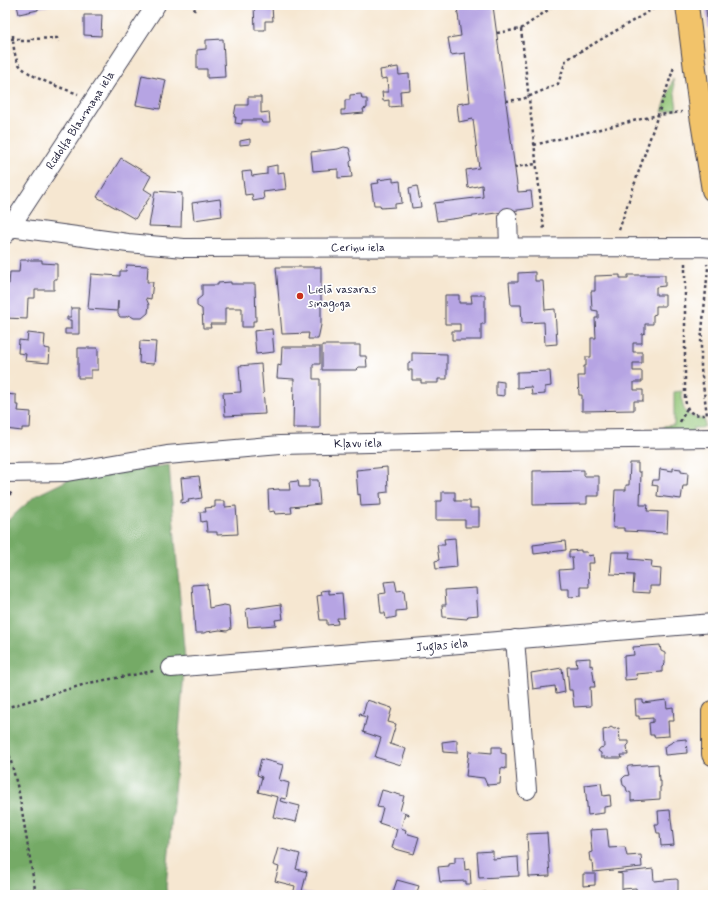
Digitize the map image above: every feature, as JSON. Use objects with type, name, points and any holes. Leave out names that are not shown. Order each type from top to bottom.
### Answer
[{"type":"main road","points":[[687,5],[700,109],[713,190]]},
{"type":"main road","points":[[713,712],[713,754]]},
{"type":"street","name":"Rūdolfa Blaumaņa iela","points":[[7,230],[156,5]]},
{"type":"street","points":[[508,217],[509,247]]},
{"type":"street","name":"Ceriņu iela","points":[[7,230],[184,248],[702,247],[709,254]]},
{"type":"street","name":"Kļavu iela","points":[[5,473],[67,472],[167,455],[280,445],[713,438]]},
{"type":"street","name":"Juglas iela","points":[[171,668],[713,623]]},
{"type":"street","points":[[515,639],[527,790]]},
{"type":"path","points":[[194,11],[196,5]]},
{"type":"path","points":[[497,33],[521,28],[555,5]]},
{"type":"path","points":[[640,5],[653,10]]},
{"type":"path","points":[[506,101],[523,99],[558,84],[566,60],[653,10],[665,7]]},
{"type":"path","points":[[521,28],[544,230]]},
{"type":"path","points":[[13,37],[15,54],[18,63],[24,69],[42,79],[93,101]]},
{"type":"path","points":[[5,39],[13,37],[32,41],[32,39],[57,38],[58,42]]},
{"type":"path","points":[[619,247],[619,230],[674,67]]},
{"type":"path","points":[[534,145],[658,115],[700,109]]},
{"type":"path","points":[[514,167],[536,164]]},
{"type":"path","points":[[685,261],[686,408],[693,414],[707,415],[701,369],[701,342],[709,254]]},
{"type":"path","points":[[5,708],[90,683],[171,668]]},
{"type":"path","points":[[5,738],[19,793],[36,895]]},
{"type":"green space","points":[[673,79],[677,109],[662,112]]},
{"type":"green space","points":[[682,391],[683,404],[686,412],[692,417],[704,419],[705,426],[701,428],[693,428],[693,432],[664,432],[664,426],[674,425],[674,392]]},
{"type":"green space","points":[[169,465],[185,661],[166,887],[167,895],[5,895],[5,523],[35,496],[70,479]]},
{"type":"building","points":[[17,5],[48,5],[48,6],[19,14]]},
{"type":"building","points":[[254,5],[272,6],[273,21],[265,21],[265,30],[255,30]]},
{"type":"building","points":[[474,5],[474,8],[493,6],[518,192],[531,191],[533,208],[437,221],[434,203],[483,197],[482,185],[468,188],[466,170],[479,168],[473,119],[459,122],[457,104],[470,102],[465,53],[451,55],[448,38],[461,36],[457,7]]},
{"type":"building","points":[[706,9],[713,9],[713,28],[708,28]]},
{"type":"building","points":[[84,15],[102,15],[101,36],[84,35]]},
{"type":"building","points":[[223,39],[225,77],[207,78],[207,69],[197,69],[197,50],[206,49],[206,40]]},
{"type":"building","points":[[398,67],[399,75],[409,74],[410,90],[400,91],[401,106],[389,107],[389,100],[383,101],[382,92],[388,92],[387,78],[381,79],[380,70]]},
{"type":"building","points":[[142,75],[166,80],[160,109],[136,105]]},
{"type":"building","points":[[361,94],[362,99],[367,99],[367,108],[363,109],[364,113],[341,115],[341,110],[345,110],[345,100],[350,100],[350,95]]},
{"type":"building","points":[[248,97],[261,97],[261,113],[269,112],[270,123],[262,123],[261,120],[242,120],[242,124],[235,123],[236,117],[234,117],[236,105],[248,105]]},
{"type":"building","points":[[250,139],[250,144],[240,145],[240,141]]},
{"type":"building","points":[[344,147],[349,148],[352,160],[350,162],[352,177],[338,178],[338,169],[313,171],[311,152]]},
{"type":"building","points":[[121,158],[151,176],[144,189],[152,194],[135,219],[97,197]]},
{"type":"building","points":[[277,165],[277,173],[284,172],[286,189],[263,192],[264,199],[253,201],[252,194],[245,195],[242,172],[251,171],[252,176],[267,174],[267,167]]},
{"type":"building","points":[[393,178],[393,182],[400,181],[402,203],[395,204],[395,207],[381,208],[380,205],[374,205],[371,184],[379,183],[378,180]]},
{"type":"building","points":[[417,186],[421,207],[412,208],[409,188]]},
{"type":"building","points":[[155,191],[182,193],[181,227],[149,226]]},
{"type":"building","points":[[220,199],[222,216],[194,220],[192,203]]},
{"type":"building","points":[[20,260],[42,260],[42,263],[57,264],[57,279],[54,279],[54,290],[35,290],[35,298],[28,298],[27,319],[5,318],[7,284],[9,284],[10,272],[19,272]]},
{"type":"building","points":[[127,265],[148,266],[147,282],[153,282],[151,299],[146,298],[149,305],[148,313],[142,318],[134,318],[129,315],[126,317],[120,317],[118,314],[118,300],[117,311],[88,309],[91,274],[120,276],[120,271],[126,271]]},
{"type":"building","name":"Lielā vasaras sinagoga","points":[[276,267],[321,267],[321,325],[318,339],[308,339],[309,333],[282,334]]},
{"type":"building","points":[[535,272],[535,281],[543,281],[545,310],[555,309],[557,344],[545,345],[544,322],[522,323],[521,305],[511,305],[509,282],[518,282],[518,273]]},
{"type":"building","points":[[620,275],[620,278],[628,278],[628,275],[665,275],[665,286],[656,287],[656,295],[665,295],[665,306],[656,306],[656,314],[653,315],[653,324],[645,324],[645,333],[642,334],[642,343],[633,343],[633,352],[642,352],[642,363],[633,363],[633,371],[642,371],[642,382],[634,382],[634,390],[643,390],[643,401],[634,401],[634,410],[582,411],[582,395],[579,395],[578,376],[584,376],[586,357],[591,357],[591,338],[596,338],[595,318],[598,318],[598,311],[592,310],[591,291],[595,291],[595,276]]},
{"type":"building","points":[[231,282],[231,284],[255,284],[256,321],[253,321],[253,327],[242,327],[242,308],[225,308],[225,324],[210,324],[211,328],[203,328],[202,309],[197,306],[197,300],[202,296],[202,285],[218,285],[218,283]]},
{"type":"building","points":[[445,295],[459,295],[459,303],[472,303],[471,295],[485,295],[485,324],[481,324],[481,340],[452,340],[452,331],[460,331],[460,324],[445,324]]},
{"type":"building","points":[[71,308],[79,308],[79,334],[65,334],[65,329],[71,329],[71,320],[67,320],[67,317],[71,317]]},
{"type":"building","points":[[272,329],[274,352],[256,354],[254,331]]},
{"type":"building","points":[[28,333],[45,335],[44,348],[50,349],[49,363],[25,361],[26,354],[18,353],[19,340],[27,341]]},
{"type":"building","points":[[140,341],[156,342],[154,364],[139,363]]},
{"type":"building","points":[[322,345],[360,345],[360,356],[366,356],[367,367],[359,367],[356,370],[322,370]]},
{"type":"building","points":[[282,347],[320,347],[320,364],[313,364],[313,379],[320,379],[320,428],[293,428],[294,379],[277,378],[278,365],[281,366]]},
{"type":"building","points":[[78,348],[98,348],[98,370],[91,370],[91,378],[78,378]]},
{"type":"building","points":[[412,353],[447,354],[447,379],[438,379],[438,383],[421,383],[421,380],[412,380],[412,370],[408,370],[408,363],[412,361]]},
{"type":"building","points":[[261,364],[265,414],[225,416],[223,393],[241,392],[239,366]]},
{"type":"building","points":[[550,371],[551,386],[545,387],[545,394],[532,395],[531,387],[517,388],[517,372]]},
{"type":"building","points":[[496,381],[504,382],[504,396],[496,395]]},
{"type":"building","points":[[5,394],[16,395],[16,405],[19,405],[18,411],[31,412],[30,428],[22,428],[22,431],[5,429]]},
{"type":"building","points":[[630,463],[638,463],[638,472],[641,472],[640,505],[648,505],[647,511],[668,512],[667,533],[624,531],[624,528],[613,528],[615,490],[626,490],[626,485],[629,485]]},
{"type":"building","points":[[387,467],[388,492],[380,493],[381,505],[361,506],[360,494],[358,495],[356,470]]},
{"type":"building","points":[[673,468],[681,469],[681,472],[688,473],[687,486],[683,486],[681,499],[657,496],[658,486],[652,485],[653,480],[659,480],[660,469],[673,471]]},
{"type":"building","points":[[584,470],[584,476],[599,476],[599,496],[587,496],[587,504],[533,505],[533,471]]},
{"type":"building","points":[[199,476],[202,498],[188,500],[189,502],[181,503],[181,500],[183,500],[181,478]]},
{"type":"building","points":[[309,480],[318,480],[320,504],[291,507],[292,513],[275,514],[274,511],[269,512],[268,490],[290,490],[289,482],[298,481],[299,487],[309,487]]},
{"type":"building","points":[[442,492],[455,492],[455,501],[470,501],[470,508],[479,508],[479,527],[465,527],[465,520],[436,520],[436,501],[442,501]]},
{"type":"building","points":[[215,501],[225,501],[225,507],[236,506],[238,534],[217,535],[217,532],[207,532],[206,521],[201,522],[200,512],[206,512],[205,508],[215,507]]},
{"type":"building","points":[[455,538],[457,567],[436,569],[435,561],[439,560],[437,545],[445,545],[444,539]]},
{"type":"building","points":[[565,541],[566,550],[534,554],[533,545]]},
{"type":"building","points":[[581,550],[581,552],[587,552],[588,556],[593,555],[594,563],[588,563],[589,587],[581,587],[581,596],[569,597],[569,589],[561,589],[559,570],[573,569],[572,557],[569,557],[569,551]]},
{"type":"building","points":[[612,552],[630,552],[629,559],[652,561],[651,568],[661,569],[660,586],[650,586],[650,593],[633,592],[634,575],[610,574]]},
{"type":"building","points":[[395,581],[397,591],[404,590],[406,610],[396,611],[396,617],[386,619],[385,613],[381,613],[379,594],[386,593],[384,582]]},
{"type":"building","points":[[207,584],[209,608],[224,605],[229,606],[231,629],[227,631],[220,630],[195,633],[192,585]]},
{"type":"building","points":[[476,588],[478,615],[468,616],[467,619],[443,617],[442,605],[446,605],[445,590]]},
{"type":"building","points":[[329,590],[329,594],[342,593],[344,618],[337,618],[338,624],[327,625],[327,620],[320,620],[317,596],[322,595],[321,591]]},
{"type":"building","points":[[281,604],[283,619],[275,620],[276,625],[248,627],[246,609]]},
{"type":"building","points":[[660,645],[661,651],[665,653],[665,664],[662,667],[662,672],[636,674],[637,679],[625,680],[624,656],[634,655],[633,647]]},
{"type":"building","points":[[590,658],[590,666],[592,665],[595,687],[590,687],[591,706],[574,707],[572,690],[569,690],[567,667],[577,667],[576,659]]},
{"type":"building","points":[[562,668],[565,692],[556,694],[555,686],[533,689],[531,673]]},
{"type":"building","points":[[367,700],[392,708],[388,722],[396,724],[390,744],[406,749],[401,765],[375,757],[381,738],[363,732],[367,717],[359,715],[360,713],[363,714]]},
{"type":"building","points":[[635,700],[643,700],[643,703],[666,700],[667,708],[673,707],[674,721],[668,721],[669,736],[654,737],[654,735],[650,735],[649,723],[653,722],[653,718],[639,719],[639,716],[636,716]]},
{"type":"building","points":[[611,727],[614,729],[619,728],[620,741],[629,741],[627,746],[628,755],[621,755],[622,758],[601,757],[601,753],[598,751],[600,748],[604,747],[603,730]]},
{"type":"building","points":[[686,739],[687,753],[665,755],[664,747],[676,740]]},
{"type":"building","points":[[457,740],[457,753],[443,752],[442,742]]},
{"type":"building","points":[[492,747],[501,747],[501,753],[506,754],[506,769],[501,768],[500,784],[487,785],[484,778],[466,776],[469,751],[492,753]]},
{"type":"building","points":[[261,759],[283,765],[279,780],[289,783],[286,799],[281,798],[280,801],[300,806],[296,822],[273,817],[278,797],[258,792],[262,777],[257,775]]},
{"type":"building","points":[[658,764],[659,781],[661,781],[660,799],[631,801],[631,793],[627,791],[626,787],[623,785],[622,779],[629,775],[627,767]]},
{"type":"building","points":[[601,783],[603,796],[610,795],[611,806],[604,807],[604,813],[588,815],[585,785]]},
{"type":"building","points":[[382,790],[404,796],[400,811],[409,815],[405,814],[401,828],[406,830],[405,833],[419,837],[414,854],[392,848],[397,829],[379,823],[383,808],[377,807]]},
{"type":"building","points":[[670,810],[674,845],[661,846],[660,833],[657,833],[655,824],[659,824],[658,811]]},
{"type":"building","points":[[607,829],[609,848],[625,847],[627,856],[641,855],[642,867],[593,872],[592,861],[590,861],[589,853],[592,852],[590,830]]},
{"type":"building","points":[[547,833],[550,876],[529,877],[527,834]]},
{"type":"building","points":[[278,848],[300,854],[296,869],[307,872],[302,891],[314,895],[293,895],[295,886],[275,881],[279,867],[273,865]]},
{"type":"building","points":[[493,851],[493,859],[518,857],[519,876],[479,878],[477,852]]},
{"type":"building","points":[[455,857],[464,857],[465,870],[470,869],[471,884],[466,884],[466,881],[440,882],[438,867],[449,866],[449,864],[455,863]]},
{"type":"building","points":[[653,869],[654,881],[678,880],[678,890],[675,892],[675,895],[637,895],[636,888],[622,889],[622,874],[617,873]]},
{"type":"building","points":[[583,874],[595,874],[595,885],[583,886]]},
{"type":"building","points":[[397,880],[419,886],[416,895],[392,895]]},
{"type":"building","points":[[486,892],[486,895],[468,895],[468,894]]},
{"type":"place","name":"Lielā vasaras sinagoga","points":[[300,296]]}]
